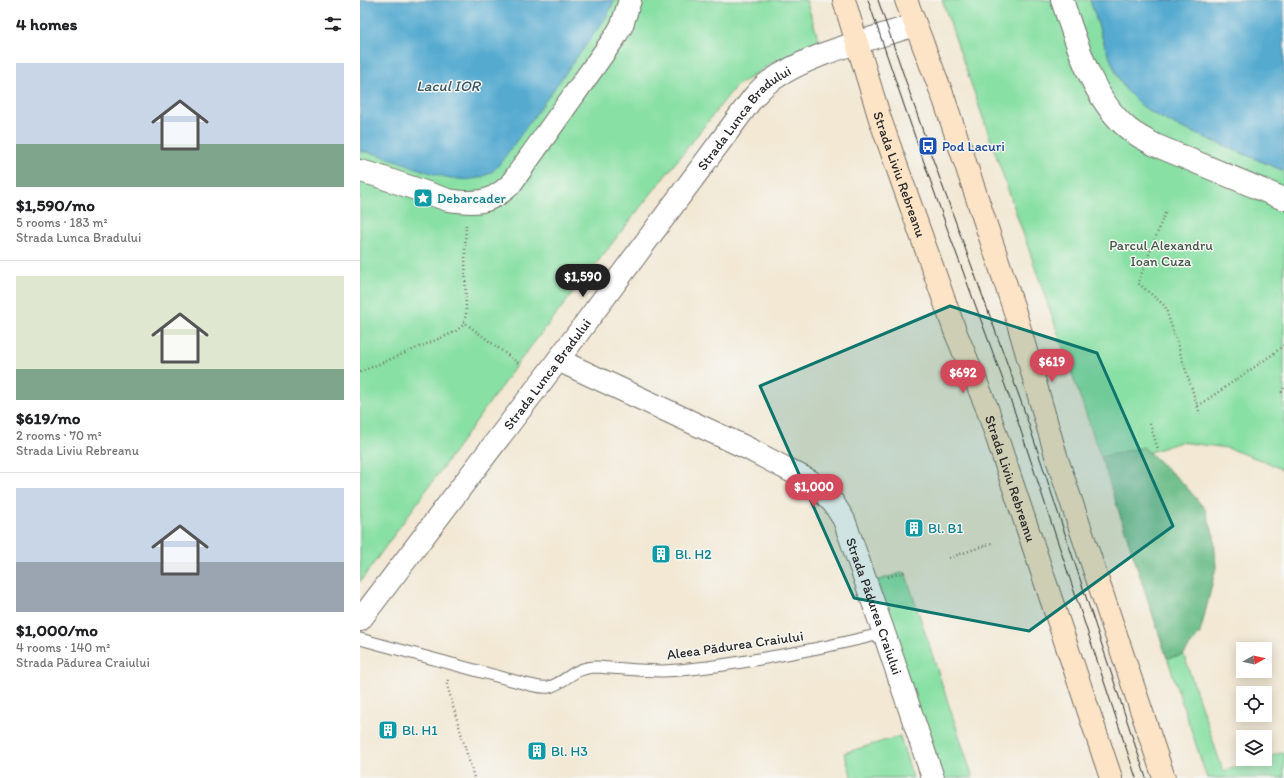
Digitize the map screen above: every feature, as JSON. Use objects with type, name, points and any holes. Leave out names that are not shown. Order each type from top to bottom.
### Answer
[{"type":"main road","name":"Strada Liviu Rebreanu","points":[[844,0],[880,120],[955,332],[987,408],[1111,778]]},
{"type":"main road","points":[[906,0],[944,98],[1014,309],[1057,459],[1164,778]]},
{"type":"street","points":[[360,171],[448,200],[470,202],[489,199],[501,194],[510,185],[615,37],[622,25],[630,0]]},
{"type":"street","points":[[1062,0],[1091,79],[1112,112],[1124,125],[1138,136],[1159,146],[1284,199]]},
{"type":"street","name":"Strada Lunca Bradului","points":[[360,620],[558,360],[752,99],[768,82],[796,65],[830,52],[915,25]]},
{"type":"street","name":"Strada Pădurea Craiului","points":[[558,360],[747,448],[810,481],[834,504],[844,520],[933,778]]},
{"type":"lane","name":"Aleea Pădurea Craiului","points":[[360,639],[530,685],[548,687],[558,683],[585,667],[595,666],[662,671],[694,669],[804,651],[851,642],[884,633]]},
{"type":"path","points":[[360,372],[455,332],[462,326],[466,315],[465,236],[470,202]]},
{"type":"path","points":[[1165,213],[1138,283],[1165,306],[1200,414]]},
{"type":"path","points":[[464,322],[518,363]]},
{"type":"path","points":[[1198,406],[1272,355],[1284,345]]},
{"type":"path","points":[[1284,388],[1282,392],[1284,392]]},
{"type":"path","points":[[1150,424],[1158,449]]},
{"type":"path","points":[[949,558],[992,543]]},
{"type":"path","points":[[452,664],[447,685],[474,778]]},
{"type":"highlighted area","points":[[950,306],[1097,353],[1173,526],[1029,631],[854,598],[760,386]]},
{"type":"green space","points":[[614,0],[806,0],[820,44],[776,61],[735,87],[518,363],[360,582],[360,151],[376,154],[611,8]]},
{"type":"green space","name":"Parcul Alexandru Ioan Cuza","points":[[942,0],[1090,0],[1105,46],[1118,77],[1126,90],[1141,105],[1152,113],[1173,124],[1284,171],[1284,471],[1269,463],[1227,448],[1181,442],[1119,462],[1223,771],[1240,766],[1272,766],[1272,756],[1284,752],[1284,778],[1207,778],[1101,457]]},
{"type":"green space","points":[[1143,447],[1182,482],[1205,509],[1214,536],[1216,567],[1200,633],[1183,655],[1167,658],[1101,457]]},
{"type":"green space","points":[[905,572],[973,778],[939,778],[872,582]]},
{"type":"green space","points":[[900,736],[913,778],[852,778],[844,753]]},
{"type":"water","name":"Lacul IOR","points":[[360,0],[614,0],[607,16],[497,167],[490,173],[476,178],[460,179],[426,171],[375,154],[360,151]]},
{"type":"water","points":[[1090,0],[1284,0],[1284,171],[1173,124],[1152,113],[1141,105],[1126,90],[1118,77],[1105,46]]},
{"type":"tram line","points":[[868,0],[947,228],[1014,410],[1136,778]]},
{"type":"tram line","points":[[878,0],[928,146],[1023,407],[1146,778]]},
{"type":"place","name":"Pod Lacuri","points":[[928,146]]},
{"type":"place","name":"Debarcader","points":[[423,198]]},
{"type":"place","name":"Bl. B1","points":[[914,528]]},
{"type":"place","name":"Bl. H2","points":[[661,554]]},
{"type":"place","name":"Bl. H1","points":[[388,730]]},
{"type":"place","name":"Bl. H3","points":[[537,751]]}]
